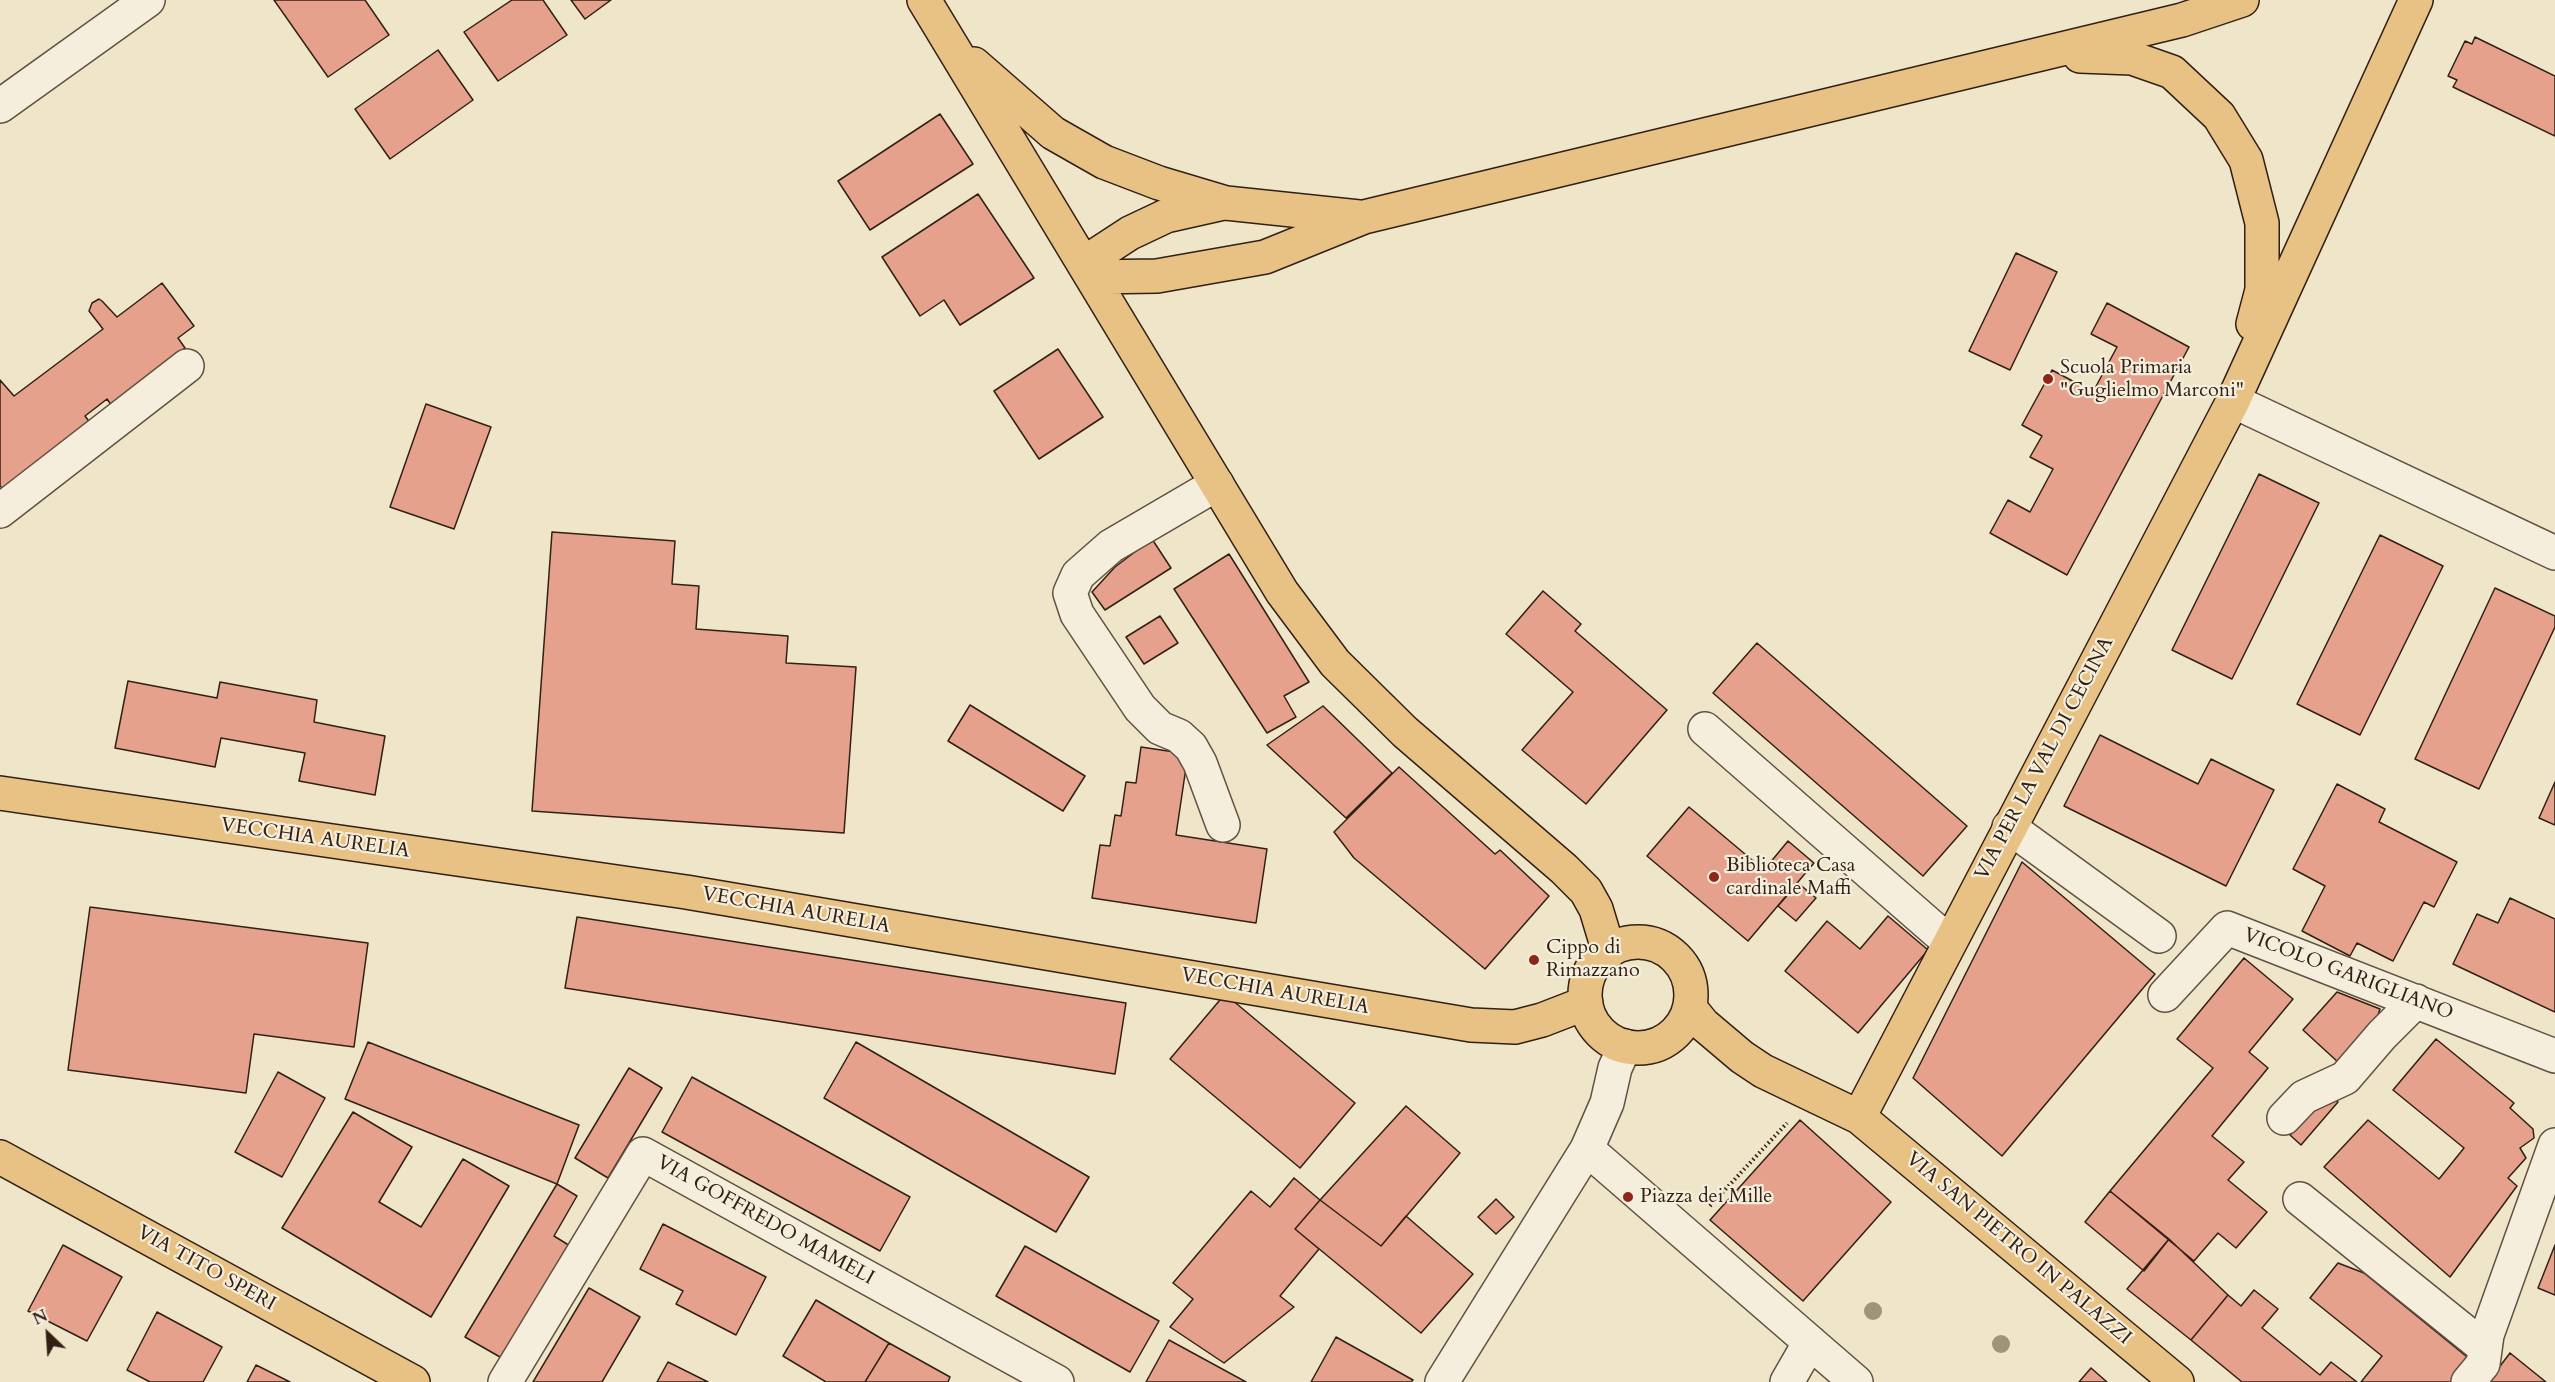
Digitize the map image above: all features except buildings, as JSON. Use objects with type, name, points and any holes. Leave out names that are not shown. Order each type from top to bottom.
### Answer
[{"type":"main road","points":[[924,0],[1282,592],[1335,663],[1405,732],[1564,869],[1586,891],[1596,909],[1609,952]]},
{"type":"main road","points":[[1088,270],[1157,276],[1265,257],[1364,218],[2181,20],[2242,0]]},
{"type":"main road","points":[[2233,401],[2416,0]]},
{"type":"main road","points":[[950,44],[1053,133],[1104,162],[1159,183],[1226,203],[1364,218]]},
{"type":"main road","points":[[2043,53],[2132,58],[2172,72],[2219,116],[2246,160],[2262,223],[2262,290],[2233,401]]},
{"type":"main road","points":[[1088,270],[1130,233],[1166,216],[1226,203]]},
{"type":"main road","name":"VIA PER LA VAL DI CECINA","points":[[1858,1117],[2233,401]]},
{"type":"main road","name":"VECCHIA AURELIA","points":[[0,793],[686,892],[1472,1025],[1515,1027],[1542,1020],[1586,1002]]},
{"type":"main road","points":[[1639,942],[1654,945],[1669,952],[1680,963],[1688,977],[1691,992],[1690,1008],[1681,1026],[1666,1041],[1646,1047],[1624,1046],[1598,1031],[1590,1018],[1586,1002],[1586,988],[1590,974],[1598,961],[1609,952],[1623,945],[1639,942]]},
{"type":"main road","points":[[1690,1008],[1704,1024],[1742,1057],[1763,1071],[1858,1117]]},
{"type":"main road","name":"VIA SAN PIETRO IN PALAZZI","points":[[1858,1117],[2177,1382]]},
{"type":"main road","name":"VIA TITO SPERI","points":[[0,1157],[413,1382]]},
{"type":"street","points":[[0,106],[148,0]]},
{"type":"street","points":[[0,511],[187,366]]},
{"type":"street","points":[[2233,401],[2555,553]]},
{"type":"street","points":[[1217,484],[1111,546],[1078,574],[1070,593],[1077,614],[1140,708],[1160,729],[1179,736],[1191,747],[1200,763],[1222,825]]},
{"type":"street","points":[[1705,729],[1949,942]]},
{"type":"street","points":[[2009,827],[2159,936]]},
{"type":"street","name":"VICOLO GARIGLIANO","points":[[2165,995],[2227,928],[2555,1056]]},
{"type":"street","points":[[2284,1118],[2304,1096],[2345,1078],[2382,1035],[2416,1001]]},
{"type":"street","points":[[1442,1382],[1587,1149],[1607,1103],[1615,1068],[1624,1046]]},
{"type":"street","points":[[2468,1382],[2483,1364],[2487,1335],[2555,1145]]},
{"type":"street","points":[[1587,1149],[1856,1382]]},
{"type":"street","name":"VIA GOFFREDO MAMELI","points":[[505,1382],[643,1154],[1057,1382]]},
{"type":"street","points":[[2300,1199],[2485,1348]]},
{"type":"street","points":[[1787,1382],[1810,1342]]},
{"type":"path","points":[[1692,1240],[1697,1221],[1798,1111],[1818,1096]]},
{"type":"place","name":"Scuola Primaria \"Guglielmo Marconi\"","points":[[2048,379]]},
{"type":"place","name":"Biblioteca Casa cardinale Maffi","points":[[1714,877]]},
{"type":"place","name":"Cippo di Rimazzano","points":[[1534,960]]},
{"type":"place","name":"Piazza dei Mille","points":[[1628,1197]]}]
